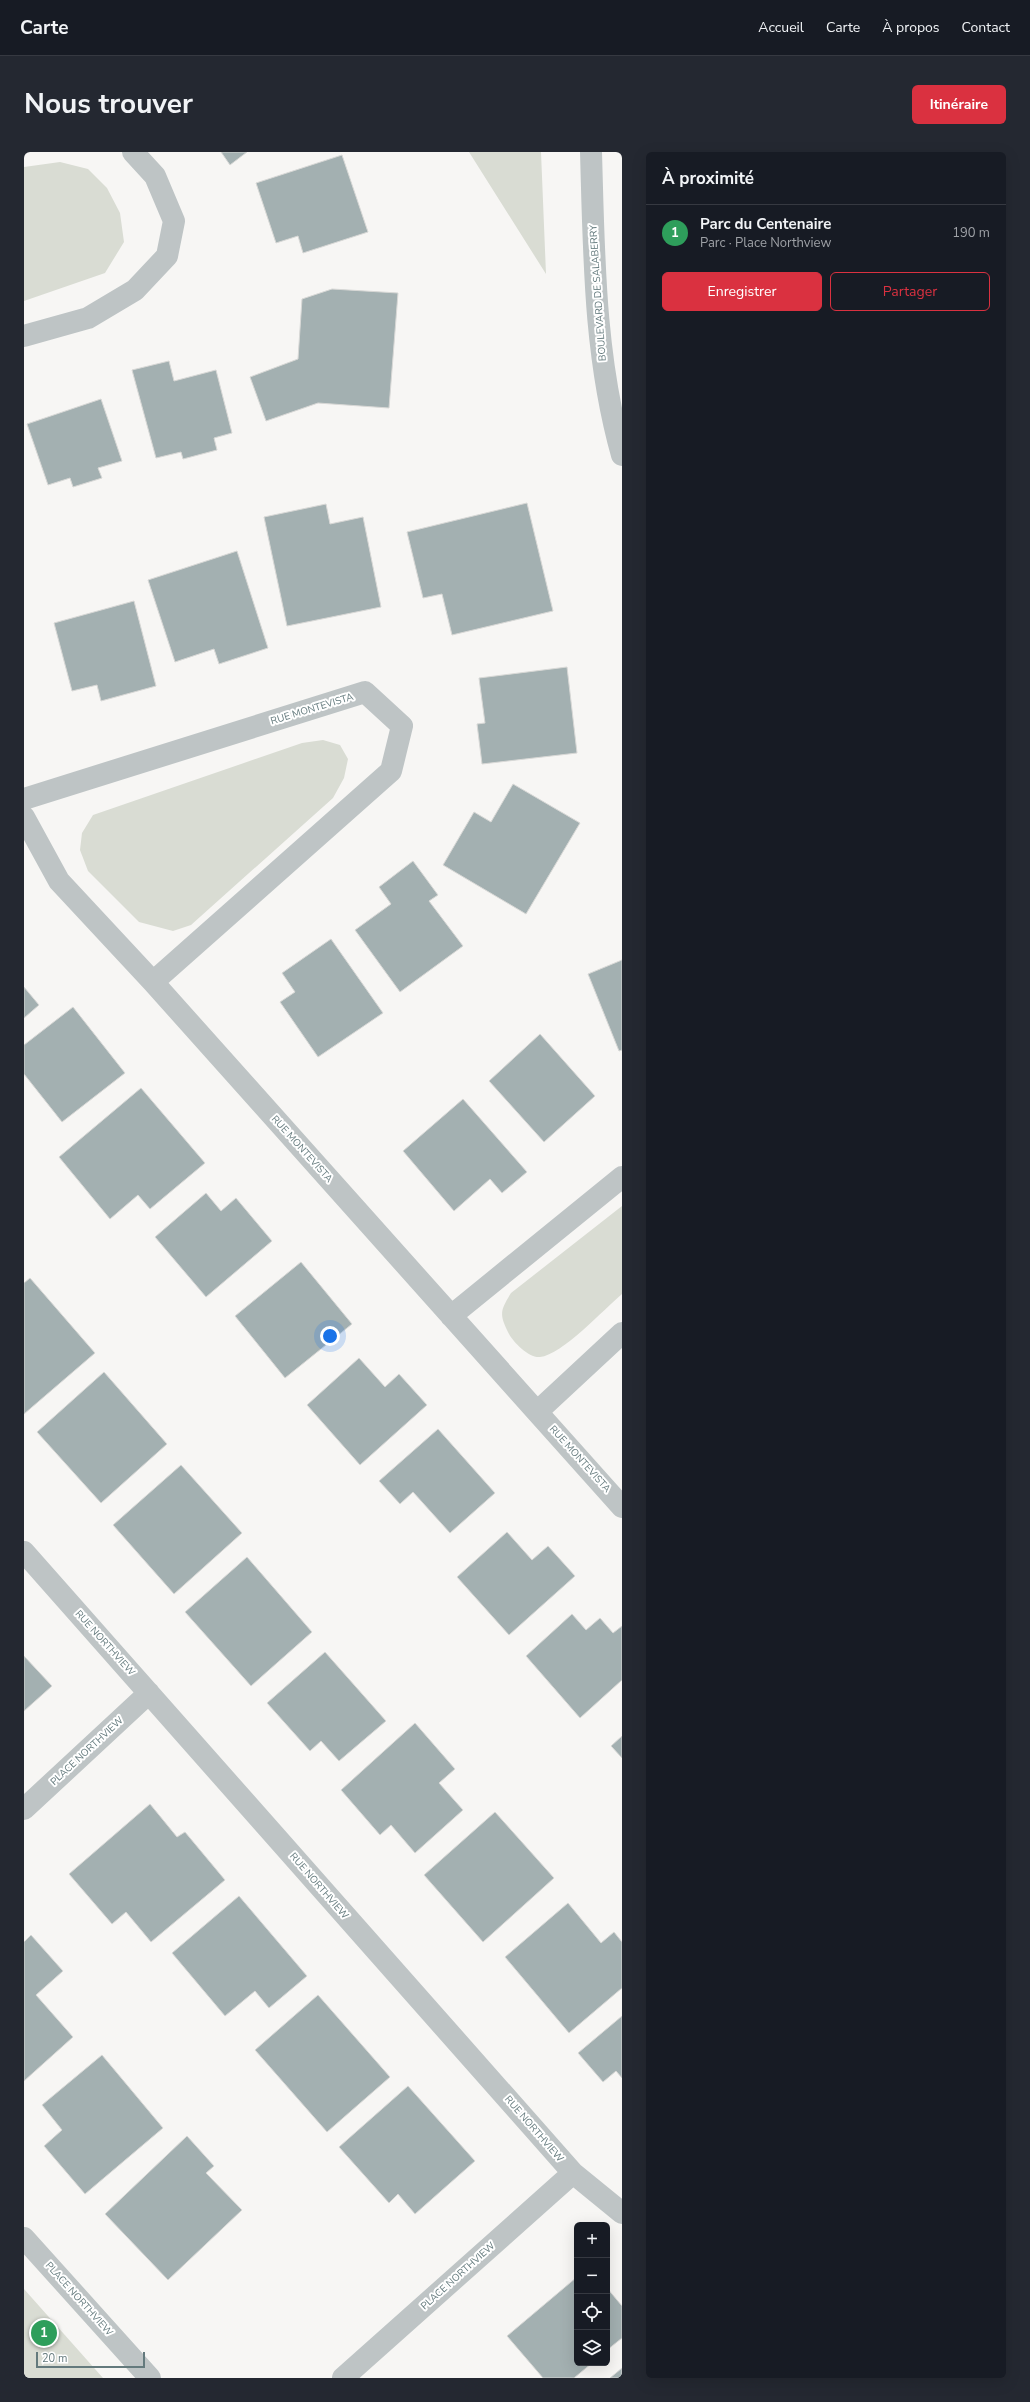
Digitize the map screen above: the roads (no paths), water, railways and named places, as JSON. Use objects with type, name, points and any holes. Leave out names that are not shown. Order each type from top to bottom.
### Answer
[{"type":"street","points":[[24,336],[88,318],[135,290],[166,256],[174,221],[155,176],[133,152]]},
{"type":"street","name":"BOULEVARD DE SALABERRY","points":[[591,152],[598,329],[608,398],[622,455]]},
{"type":"street","name":"RUE MONTEVISTA","points":[[24,799],[365,692],[402,726],[391,771],[154,982]]},
{"type":"street","name":"RUE MONTEVISTA","points":[[24,817],[59,881],[154,982],[622,1507]]},
{"type":"street","points":[[452,1316],[622,1177]]},
{"type":"street","points":[[537,1412],[622,1333]]},
{"type":"street","name":"RUE NORTHVIEW","points":[[24,1552],[573,2173],[622,2213]]},
{"type":"street","name":"PLACE NORTHVIEW","points":[[24,1808],[149,1693]]},
{"type":"street","name":"PLACE NORTHVIEW","points":[[343,2378],[573,2173]]},
{"type":"street","name":"PLACE NORTHVIEW","points":[[24,2238],[150,2378]]},
{"type":"place","name":"Parc du Centenaire","points":[[44,2333]]}]
